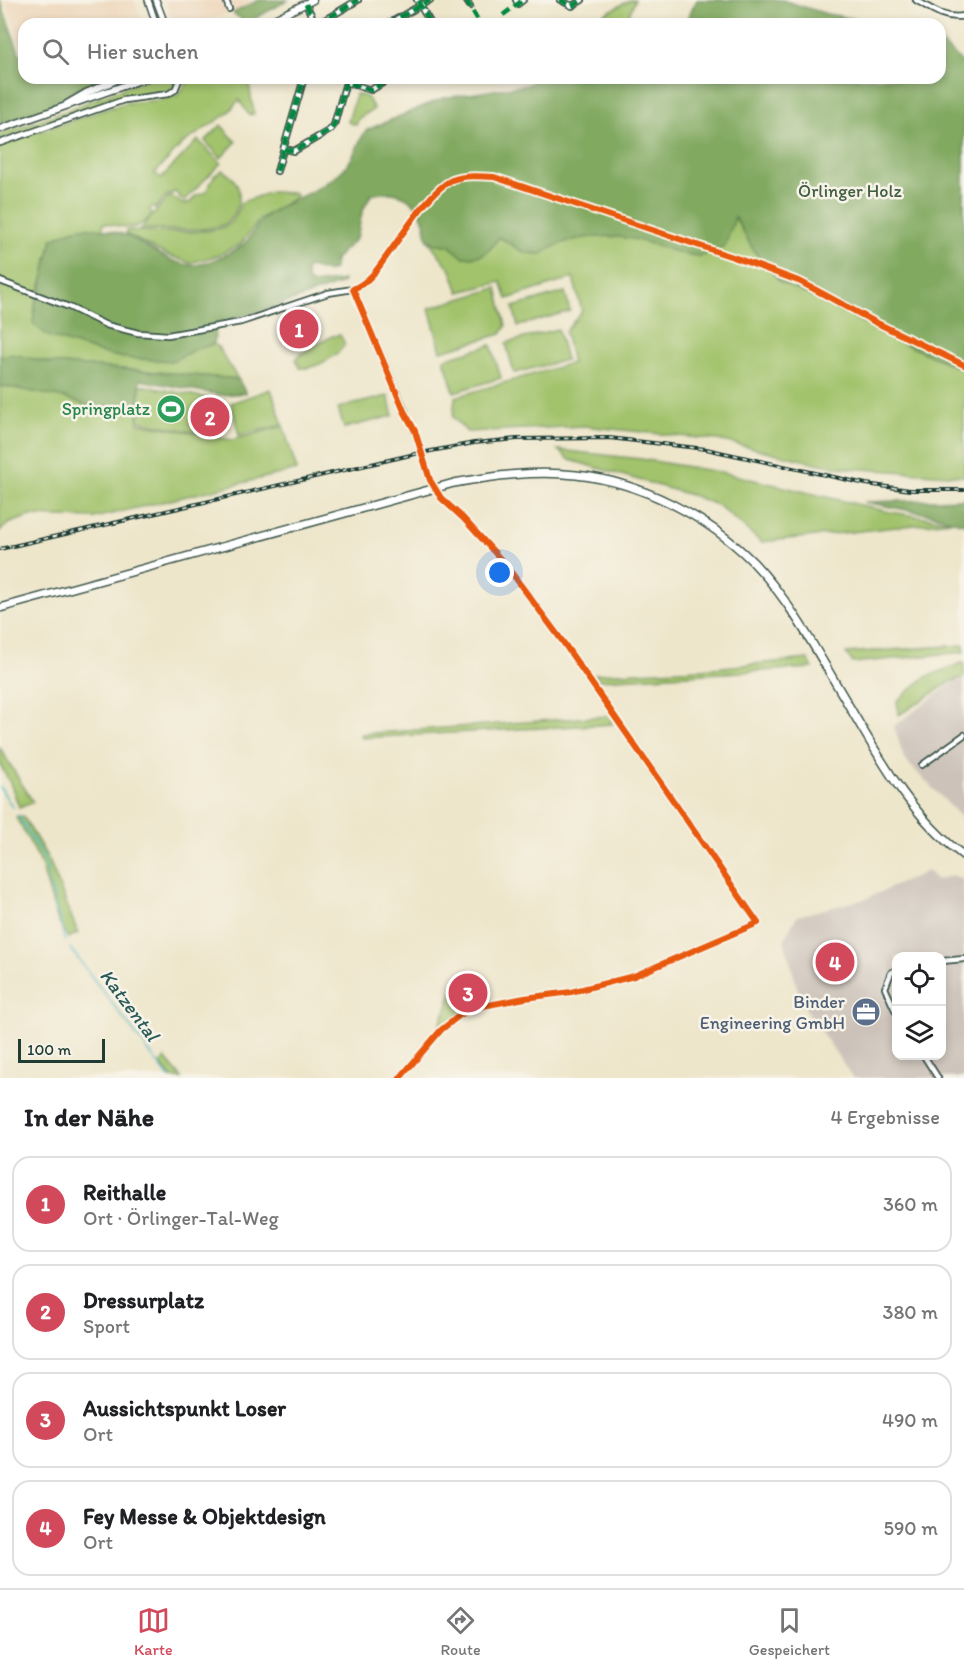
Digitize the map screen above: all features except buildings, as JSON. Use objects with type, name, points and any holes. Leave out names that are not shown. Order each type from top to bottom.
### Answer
[{"type":"main road","points":[[275,18],[313,0]]},
{"type":"main road","points":[[61,107],[107,84]]},
{"type":"main road","points":[[0,129],[130,84]]},
{"type":"main road","points":[[0,608],[426,490],[471,480],[522,474],[576,475],[607,480],[654,496],[708,525],[734,545],[774,587],[804,629],[893,781],[914,809],[964,856]]},
{"type":"street","points":[[148,0],[154,18]]},
{"type":"street","points":[[156,0],[163,18]]},
{"type":"street","points":[[226,0],[229,9]]},
{"type":"street","points":[[327,18],[358,0]]},
{"type":"street","points":[[417,0],[428,18]]},
{"type":"street","points":[[398,18],[430,0]]},
{"type":"street","points":[[466,0],[470,6]]},
{"type":"street","points":[[516,0],[518,4],[523,0]]},
{"type":"street","points":[[560,0],[572,6],[582,0]]},
{"type":"street","points":[[916,0],[942,15],[964,16]]},
{"type":"street","points":[[306,4],[313,18]]},
{"type":"street","points":[[0,142],[124,100],[168,94],[175,90],[178,84]]},
{"type":"street","points":[[278,171],[302,84]]},
{"type":"street","points":[[284,149],[294,151],[330,130],[334,125],[345,84]]},
{"type":"street","points":[[352,84],[371,90],[381,84]]},
{"type":"street","points":[[0,281],[69,307],[106,325],[138,333],[168,335],[242,322],[328,293],[354,289],[419,443]]},
{"type":"street","points":[[922,765],[964,735]]},
{"type":"street","points":[[946,961],[964,959]]},
{"type":"street","points":[[892,972],[885,988],[892,1004]]},
{"type":"street","points":[[927,1060],[938,1078]]},
{"type":"shaded area","points":[[5,0],[134,0],[141,18],[18,18],[18,36]]},
{"type":"shaded area","points":[[165,0],[256,0],[216,18],[172,18]]},
{"type":"shaded area","points":[[964,679],[964,824],[960,816],[904,759],[894,726],[955,681]]},
{"type":"shaded area","points":[[928,871],[937,880],[952,875],[964,880],[964,1078],[853,1078],[801,1002],[784,939],[797,916],[865,899]]},
{"type":"green space","points":[[0,0],[18,50],[18,84],[92,84],[73,91],[58,102],[36,112],[0,124]]},
{"type":"green space","points":[[259,0],[288,0],[256,18],[240,18],[233,13]]},
{"type":"green space","points":[[630,0],[635,0],[628,18],[597,18]]},
{"type":"green space","points":[[697,0],[782,0],[827,14],[850,18],[687,18]]},
{"type":"green space","name":"Örlinger Holz","points":[[946,48],[964,64],[964,370],[891,338],[850,315],[780,282],[754,251],[735,217],[725,246],[702,256],[685,254],[619,237],[578,239],[553,247],[542,254],[525,253],[499,237],[484,254],[463,257],[448,245],[436,244],[427,239],[422,217],[417,208],[411,201],[394,193],[371,195],[362,212],[357,238],[335,259],[334,270],[327,272],[310,267],[306,270],[307,280],[313,284],[343,280],[343,283],[268,309],[216,323],[214,344],[196,349],[172,361],[124,358],[102,353],[48,336],[33,324],[35,305],[41,289],[52,239],[80,228],[107,230],[133,238],[176,262],[189,265],[200,264],[235,250],[244,244],[266,216],[330,181],[350,161],[367,130],[443,98],[527,85],[946,84]]},
{"type":"green space","points":[[134,84],[176,84],[170,89],[110,102],[0,140],[0,134]]},
{"type":"green space","points":[[186,84],[249,84],[254,114],[249,115],[239,100],[228,113],[182,144],[153,175],[155,173],[161,178],[198,140],[221,163],[184,201],[175,192],[166,196],[155,209],[153,206],[150,208],[152,214],[136,227],[104,223],[102,229],[75,229],[47,257],[35,305],[151,358],[172,361],[196,349],[214,344],[238,379],[51,363],[11,354],[0,357],[0,144],[125,103],[159,100],[178,95]]},
{"type":"green space","points":[[356,94],[367,97],[374,109],[359,118],[356,125],[348,122]]},
{"type":"green space","points":[[221,125],[236,142],[221,158],[205,141]]},
{"type":"green space","points":[[222,170],[234,180],[239,195],[235,211],[225,224],[196,230],[141,229],[167,198],[171,196],[183,204],[191,202],[195,196],[206,192],[214,176]]},
{"type":"green space","points":[[271,192],[295,193],[296,197],[261,218],[241,244],[219,255],[190,263],[167,255],[126,234],[126,230],[197,232],[223,227],[232,221],[242,202]]},
{"type":"green space","points":[[734,216],[754,251],[850,315],[891,338],[964,370],[964,476],[847,468],[820,464],[718,440],[584,426],[467,432],[453,417],[455,397],[572,363],[565,332],[582,311],[573,278],[507,299],[501,282],[459,292],[451,270],[427,239],[436,244],[492,247],[499,237],[525,253],[542,254],[565,242],[606,236],[633,238],[699,256],[725,246]]},
{"type":"green space","points":[[497,288],[506,326],[501,334],[441,351],[429,308]]},
{"type":"green space","points":[[565,292],[570,311],[518,326],[513,307]]},
{"type":"green space","points":[[558,329],[566,360],[514,373],[506,343]]},
{"type":"green space","points":[[340,335],[345,344],[342,349],[312,367],[300,368],[296,360],[299,355],[332,336]]},
{"type":"green space","points":[[491,345],[501,378],[454,392],[444,359]]},
{"type":"green space","points":[[11,354],[51,363],[238,379],[246,393],[221,395],[140,380],[138,408],[112,414],[65,398],[0,387],[0,357]]},
{"type":"green space","points":[[140,385],[223,401],[216,437],[232,440],[283,426],[297,470],[94,518],[30,516],[8,524],[0,531],[0,387],[65,398],[112,414],[138,408],[138,423],[213,436],[139,421]]},
{"type":"green space","points":[[271,389],[283,425],[239,435],[231,403]]},
{"type":"green space","points":[[388,396],[393,416],[344,428],[338,408]]},
{"type":"green space","points":[[558,450],[641,459],[725,473],[890,512],[951,521],[761,542],[719,506],[694,496],[570,460]]},
{"type":"green space","points":[[964,499],[964,524],[934,515],[864,502]]},
{"type":"green space","points":[[964,645],[964,652],[853,663],[846,653]]},
{"type":"green space","points":[[808,659],[813,668],[599,680],[595,674],[702,669]]},
{"type":"green space","points":[[964,662],[964,677],[950,682],[899,715],[897,701],[924,678]]},
{"type":"green space","points":[[608,716],[613,724],[362,738],[361,734]]},
{"type":"green space","points":[[0,748],[33,802],[19,807],[0,764]]},
{"type":"green space","points":[[23,816],[49,860],[78,933],[68,938],[57,918],[40,861],[16,817]]},
{"type":"green space","points":[[458,978],[485,1001],[460,1015],[435,1037]]},
{"type":"green space","points":[[165,1058],[182,1078],[171,1078],[160,1064]]},
{"type":"waterway","name":"Katzental","points":[[0,787],[13,808]]},
{"type":"waterway","name":"Katzental","points":[[18,815],[44,859],[65,941]]},
{"type":"waterway","name":"Katzental","points":[[70,948],[169,1078]]},
{"type":"railway","points":[[0,549],[415,454],[474,443],[517,439],[609,438],[706,449],[866,484],[910,490],[964,490]]},
{"type":"marked path","points":[[328,18],[358,0]]},
{"type":"marked path","points":[[398,18],[430,0]]},
{"type":"marked path","points":[[466,0],[477,18]]},
{"type":"marked path","points":[[503,15],[523,0]]},
{"type":"marked path","points":[[560,0],[572,6],[582,0]]},
{"type":"marked path","points":[[418,1],[428,18]]},
{"type":"marked path","points":[[306,4],[313,18]]},
{"type":"marked path","points":[[277,171],[302,84]]},
{"type":"marked path","points":[[284,149],[294,151],[330,130],[334,125],[345,84]]},
{"type":"marked path","points":[[352,84],[371,90],[381,84]]},
{"type":"cycle path","points":[[400,1078],[441,1030],[473,1008],[571,992],[634,976],[758,923],[563,642],[505,564],[463,518],[441,498],[430,480],[415,431],[404,411],[353,289],[372,275],[416,215],[443,185],[462,177],[494,177],[801,282],[875,322],[964,365]]},
{"type":"place","name":"Reithalle","points":[[299,329]]},
{"type":"place","name":"Springplatz","points":[[171,409]]},
{"type":"place","name":"Dressurplatz","points":[[210,417]]},
{"type":"place","name":"Fey Messe & Objektdesign","points":[[835,962]]},
{"type":"place","name":"Aussichtspunkt Loser","points":[[468,993]]},
{"type":"place","name":"Binder Engineering GmbH","points":[[866,1012]]}]
